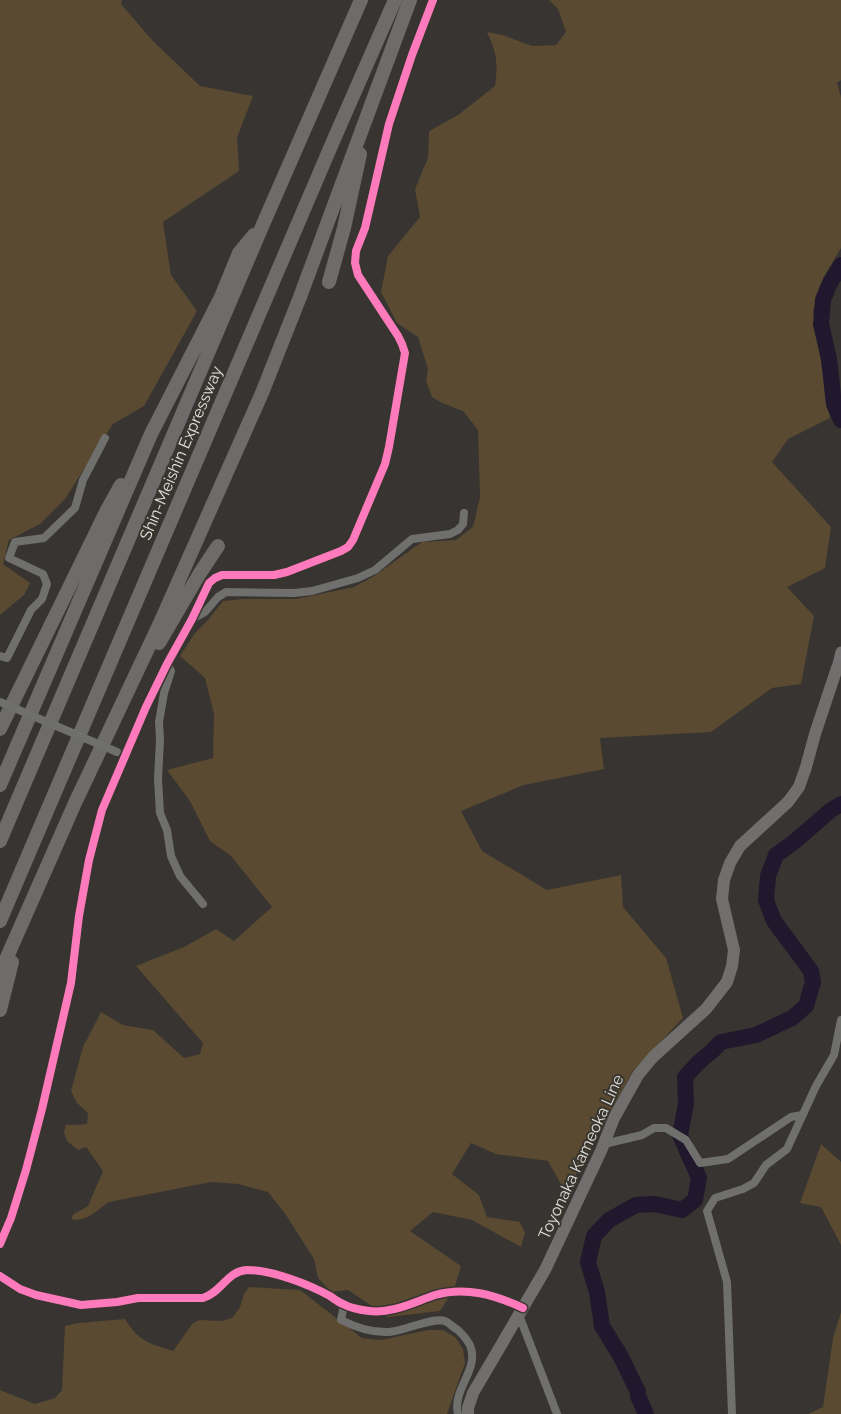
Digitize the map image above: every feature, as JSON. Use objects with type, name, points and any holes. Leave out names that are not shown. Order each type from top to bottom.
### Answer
[{"type":"highway","name":"Shin-Meishin Expressway","points":[[0,841],[264,222],[361,0]]},
{"type":"highway","name":"Shin-Meishin Expressway","points":[[0,921],[395,0]]},
{"type":"highway","points":[[0,973],[75,803],[164,614],[262,393],[300,297],[410,0]]},
{"type":"highway","points":[[328,282],[344,228],[377,88]]},
{"type":"highway","points":[[0,729],[107,510],[151,434],[221,297],[239,253],[264,222]]},
{"type":"highway","points":[[0,785],[151,434]]},
{"type":"highway","points":[[118,711],[218,546]]},
{"type":"highway","points":[[0,1010],[28,909]]},
{"type":"main road","points":[[839,669],[841,652]]},
{"type":"main road","name":"Toyonaka Kameoka Line","points":[[468,1414],[473,1393],[545,1270],[604,1144],[614,1118],[638,1074],[653,1057],[706,1009],[727,982],[734,950],[722,899],[724,880],[730,863],[740,846],[788,802],[799,787],[814,734],[839,669]]},
{"type":"street","points":[[0,1244],[11,1218],[42,1109],[71,983],[79,916],[91,852],[102,810],[146,707],[167,664],[209,583],[215,578],[222,576],[274,575],[287,572],[348,547],[353,540],[385,464],[405,353],[398,336],[358,275],[355,263],[356,251],[365,228],[389,124],[412,55],[434,0]]},
{"type":"street","points":[[0,656],[7,658],[31,610],[42,599],[47,584],[43,574],[8,558],[15,542],[44,538],[75,508],[83,480],[105,438]]},
{"type":"street","points":[[192,619],[205,612],[218,597],[226,592],[294,593],[312,591],[358,578],[374,570],[412,539],[450,534],[458,530],[463,524],[464,513]]},
{"type":"street","points":[[167,664],[171,671],[164,694],[159,722],[158,779],[160,813],[167,830],[171,856],[180,876],[203,904]]},
{"type":"street","points":[[0,702],[126,756]]},
{"type":"street","points":[[732,1414],[728,1282],[707,1211],[715,1198],[743,1189],[754,1183],[766,1165],[786,1148],[816,1086],[834,1055],[841,1020]]},
{"type":"street","points":[[604,1144],[642,1135],[654,1128],[666,1128],[686,1140],[700,1163],[728,1159],[791,1117],[802,1114]]},
{"type":"street","points":[[0,1276],[20,1289],[82,1305],[138,1298],[203,1298],[217,1291],[232,1275],[245,1270],[284,1276],[330,1296],[344,1305],[369,1311],[399,1308],[437,1295],[461,1290],[478,1292],[504,1299],[521,1312],[557,1414]]},
{"type":"street","points":[[344,1305],[341,1320],[361,1328],[388,1332],[433,1321],[445,1321],[464,1336],[470,1347],[472,1359],[470,1370],[456,1405],[458,1414]]},
{"type":"shaded area","points":[[0,0],[122,0],[121,4],[152,40],[200,86],[253,96],[237,138],[239,171],[163,222],[171,275],[197,311],[144,406],[113,424],[65,499],[40,524],[9,540],[3,564],[30,583],[24,595],[0,615]]},
{"type":"shaded area","points":[[549,0],[841,0],[841,80],[837,83],[841,97],[841,248],[823,278],[813,311],[830,418],[788,439],[772,462],[831,527],[825,568],[787,587],[814,616],[801,684],[772,688],[711,732],[600,738],[604,769],[524,785],[461,811],[482,851],[547,890],[621,875],[623,907],[666,958],[683,1018],[632,1072],[566,1193],[548,1161],[496,1154],[471,1143],[452,1174],[479,1195],[487,1217],[520,1222],[525,1233],[521,1247],[472,1220],[433,1212],[410,1231],[461,1266],[454,1289],[440,1311],[388,1317],[348,1290],[331,1292],[318,1278],[314,1259],[286,1215],[268,1192],[238,1184],[211,1182],[109,1202],[96,1212],[82,1219],[71,1219],[74,1214],[88,1206],[103,1171],[86,1147],[78,1150],[67,1141],[64,1132],[66,1125],[87,1124],[88,1113],[77,1103],[71,1091],[83,1047],[101,1012],[123,1025],[153,1030],[184,1058],[200,1054],[203,1043],[136,966],[184,947],[216,929],[234,941],[272,907],[231,856],[210,841],[190,801],[167,770],[213,758],[214,714],[205,678],[180,656],[195,633],[223,601],[296,599],[354,587],[374,576],[422,542],[456,540],[473,527],[480,497],[478,430],[463,411],[432,397],[426,381],[428,369],[418,337],[397,323],[381,292],[388,256],[420,217],[415,189],[428,158],[429,131],[458,115],[495,86],[496,58],[487,32],[503,35],[532,46],[556,45],[566,32],[558,9]]},
{"type":"shaded area","points":[[821,1144],[841,1162],[841,1245],[821,1207],[800,1203]]},
{"type":"shaded area","points":[[249,1287],[300,1290],[362,1338],[381,1340],[428,1330],[443,1330],[455,1337],[463,1349],[465,1363],[447,1414],[0,1414],[0,1390],[35,1404],[55,1398],[62,1390],[65,1326],[125,1319],[135,1333],[145,1341],[173,1351],[193,1323],[200,1320],[221,1321],[232,1318],[240,1307],[244,1294]]},
{"type":"shaded area","points":[[841,1312],[841,1414],[808,1414],[823,1407],[833,1338]]},
{"type":"waterway","points":[[841,265],[829,285],[823,300],[821,324],[829,359],[834,404],[841,420]]},
{"type":"waterway","points":[[646,1414],[638,1392],[620,1355],[602,1326],[597,1292],[588,1262],[594,1236],[609,1220],[636,1205],[655,1204],[682,1210],[695,1200],[699,1178],[680,1135],[686,1104],[685,1077],[721,1042],[756,1035],[792,1018],[806,1006],[813,982],[811,971],[774,921],[766,900],[768,876],[776,855],[841,804]]},
{"type":"cycle path","points":[[0,1244],[11,1218],[26,1170],[42,1109],[71,983],[79,916],[89,860],[102,810],[146,707],[167,664],[209,583],[215,578],[222,575],[274,575],[287,572],[348,547],[353,540],[385,464],[405,353],[398,336],[358,275],[355,263],[356,251],[365,228],[389,124],[433,0]]},
{"type":"cycle path","points":[[0,1276],[20,1289],[36,1295],[81,1305],[138,1298],[203,1298],[210,1295],[234,1274],[247,1270],[267,1272],[290,1278],[321,1291],[346,1305],[366,1311],[386,1311],[435,1295],[458,1291],[480,1293],[502,1299],[523,1308]]}]
